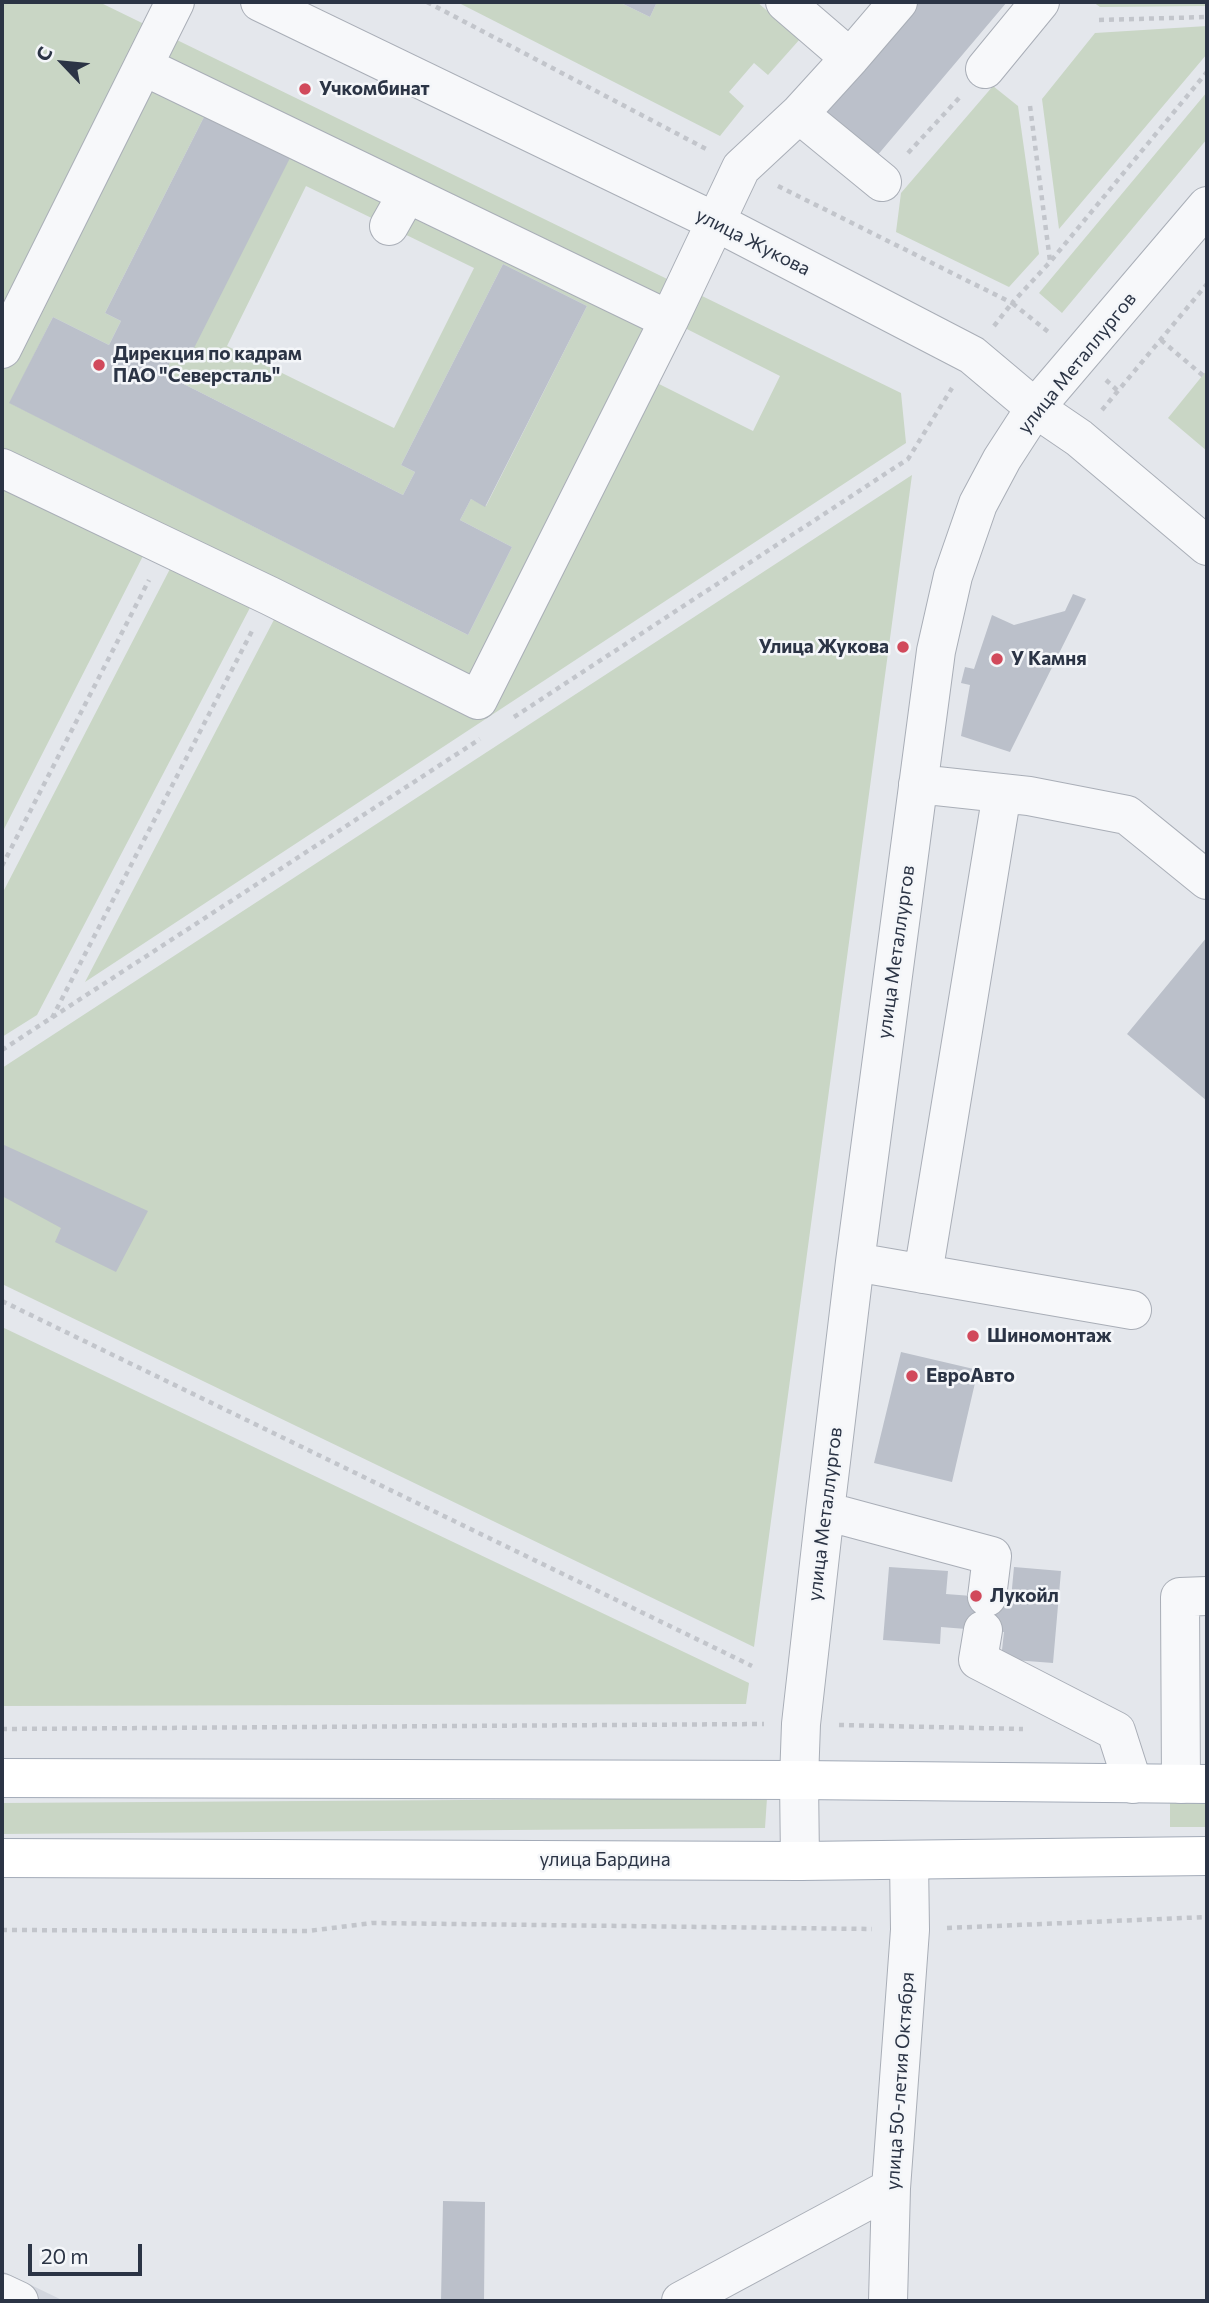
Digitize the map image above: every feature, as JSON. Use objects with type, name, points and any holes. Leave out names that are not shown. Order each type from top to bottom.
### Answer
[{"type":"main road","points":[[2,1778],[1194,1784]]},
{"type":"main road","name":"улица Бардина","points":[[2,1858],[800,1861],[1207,1856]]},
{"type":"street","points":[[2,349],[175,2]]},
{"type":"street","name":"улица Жукова","points":[[260,2],[716,222],[972,355],[1035,408],[1079,438],[1207,545]]},
{"type":"street","points":[[785,2],[850,58]]},
{"type":"street","points":[[2,468],[270,596],[478,700],[669,320],[741,168],[799,114],[898,2]]},
{"type":"street","points":[[985,69],[1040,2]]},
{"type":"street","points":[[143,66],[669,320]]},
{"type":"street","points":[[799,114],[882,182]]},
{"type":"street","points":[[389,226],[407,194]]},
{"type":"street","name":"улица Металлургов","points":[[800,1861],[801,1724],[825,1511],[855,1262],[936,652],[953,576],[978,504],[1002,459],[1035,408],[1207,206]]},
{"type":"street","points":[[918,784],[1029,796],[1127,815],[1207,880]]},
{"type":"street","points":[[923,1274],[1002,793]]},
{"type":"street","points":[[855,1262],[1132,1310]]},
{"type":"street","points":[[825,1511],[992,1556],[978,1660],[1116,1731],[1133,1784]]},
{"type":"street","points":[[1194,1784],[1180,1597],[1207,1596]]},
{"type":"street","points":[[1169,1856],[1207,1872]]},
{"type":"street","name":"улица 50-летия Октября","points":[[888,2301],[891,2188],[911,1930],[909,1860]]},
{"type":"street","points":[[681,2301],[891,2188]]},
{"type":"street","points":[[2,2293],[19,2301]]},
{"type":"path","points":[[1099,20],[1207,17]]},
{"type":"path","points":[[882,182],[985,69]]},
{"type":"path","points":[[1030,106],[1050,262]]},
{"type":"path","points":[[1079,438],[1207,284]]},
{"type":"path","points":[[503,724],[908,459],[972,355],[1012,303],[1118,391]]},
{"type":"path","points":[[1161,340],[1207,379]]},
{"type":"path","points":[[2,866],[165,547]]},
{"type":"path","points":[[52,1018],[270,596]]},
{"type":"path","points":[[2,1050],[491,731]]},
{"type":"path","points":[[2,1301],[752,1666]]},
{"type":"path","points":[[2,1729],[801,1724],[1034,1729]]},
{"type":"path","points":[[2,1930],[308,1931],[372,1923],[911,1930],[1207,1917]]},
{"type":"shaded area","points":[[2,2271],[64,2301],[2,2301]]},
{"type":"green space","points":[[2,2],[99,2],[901,393],[906,443],[85,982],[278,612],[253,602],[37,1015],[2,1037],[2,894],[172,565],[145,552],[2,833]],"holes":[[[206,113],[190,355],[177,349],[164,374],[403,495],[415,472],[401,465],[503,264],[587,306],[486,506],[471,499],[460,520],[512,547],[468,635],[10,403],[53,317],[109,345],[121,321],[105,313]],[[306,186],[474,268],[394,428],[227,346]],[[669,320],[780,376],[753,431],[641,375]]]},
{"type":"green space","points":[[457,2],[619,2],[650,17],[657,2],[757,2],[800,39],[768,75],[754,63],[729,92],[744,106],[720,136]]},
{"type":"green space","points":[[1093,2],[1207,2],[1207,6],[1100,7]]},
{"type":"green space","points":[[1207,26],[1207,54],[1059,229],[1042,99],[1095,33]]},
{"type":"green space","points":[[993,86],[1018,106],[1039,254],[1009,287],[896,232],[901,193]]},
{"type":"green space","points":[[1207,92],[1207,139],[1062,313],[1039,293]]},
{"type":"green space","points":[[1207,370],[1207,451],[1168,418]]},
{"type":"green space","points":[[912,475],[754,1647],[2,1284],[2,1068]]},
{"type":"green space","points":[[2,1327],[749,1683],[746,1704],[2,1706]]},
{"type":"green space","points":[[767,1798],[765,1828],[2,1834],[2,1803]]},
{"type":"green space","points":[[1170,1799],[1207,1799],[1207,1827],[1170,1827]]},
{"type":"building","points":[[619,2],[657,2],[650,17]]},
{"type":"building","points":[[910,2],[1007,2],[876,157],[819,109]]},
{"type":"building","name":"Дирекция по кадрам ПАО \"Северсталь\"","points":[[206,113],[291,156],[190,356],[177,349],[164,374],[403,495],[415,472],[401,465],[503,264],[587,306],[485,507],[471,499],[460,520],[512,547],[468,635],[9,403],[53,317],[109,345],[121,321],[105,313]]},
{"type":"building","points":[[1073,594],[1086,599],[1010,752],[961,736],[970,685],[961,683],[965,667],[974,669],[992,615],[1014,625],[1065,611]]},
{"type":"building","points":[[1207,937],[1207,1101],[1127,1034]]},
{"type":"building","points":[[2,1144],[148,1211],[116,1272],[55,1242],[61,1228],[2,1196]]},
{"type":"building","points":[[901,1352],[978,1370],[952,1482],[874,1463]]},
{"type":"building","points":[[889,1567],[948,1571],[946,1594],[1011,1599],[1014,1567],[1061,1571],[1053,1663],[1001,1659],[1004,1632],[941,1627],[940,1644],[883,1640]]},
{"type":"building","points":[[443,2201],[485,2202],[484,2301],[441,2301]]},
{"type":"place","name":"Учкомбинат","points":[[305,89]]},
{"type":"place","name":"Дирекция по кадрам ПАО \"Северсталь\"","points":[[99,365]]},
{"type":"place","name":"Улица Жукова","points":[[903,647]]},
{"type":"place","name":"У Камня","points":[[997,659]]},
{"type":"place","name":"Шиномонтаж","points":[[973,1336]]},
{"type":"place","name":"ЕвроАвто","points":[[912,1376]]},
{"type":"place","name":"Лукойл","points":[[976,1596]]}]
